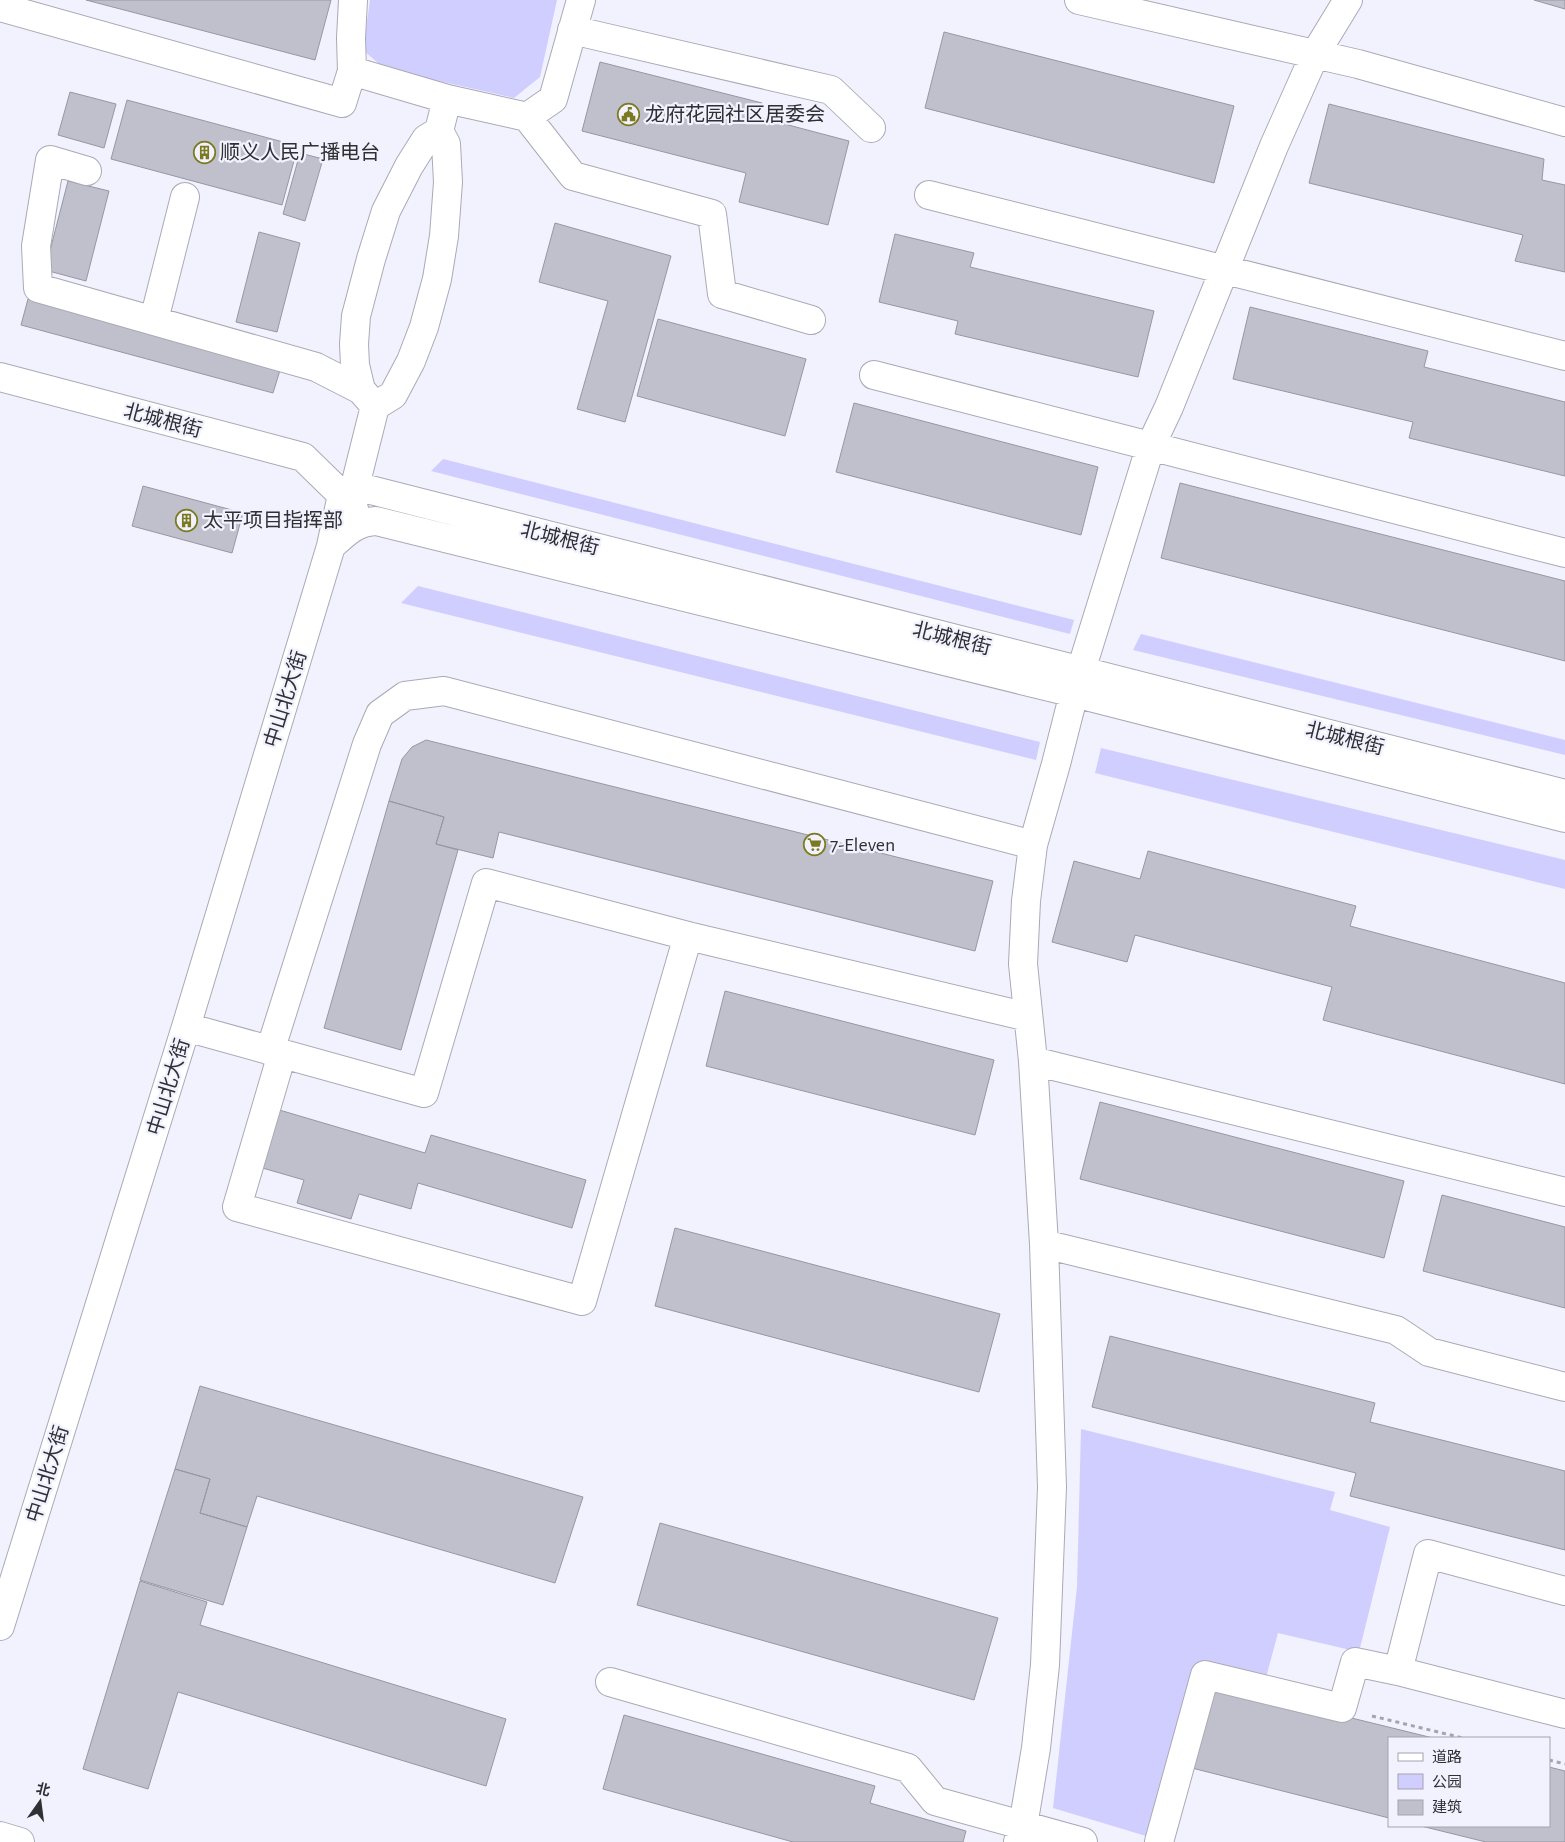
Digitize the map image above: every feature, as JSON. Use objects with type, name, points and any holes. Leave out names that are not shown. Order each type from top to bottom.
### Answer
[{"type":"street","points":[[0,7],[342,103],[352,71],[353,0]]},
{"type":"street","points":[[527,117],[553,99],[581,0]]},
{"type":"street","points":[[1079,0],[1358,64],[1565,122]]},
{"type":"street","points":[[1021,1834],[1036,1748],[1045,1665],[1052,1487],[1044,1244],[1033,1061],[1023,964],[1026,901],[1033,845],[1078,682],[1152,445],[1274,146],[1315,54],[1348,0]]},
{"type":"street","points":[[572,30],[831,90],[871,128]]},
{"type":"street","points":[[352,71],[447,99],[527,117],[573,176],[712,214],[722,294],[812,320]]},
{"type":"street","points":[[332,546],[348,490],[368,398],[355,364],[356,316],[386,210],[409,166],[426,140],[439,131],[447,99]]},
{"type":"street","points":[[87,171],[50,160],[36,246],[38,288],[316,367],[368,398],[393,394],[411,361],[424,327],[437,279],[444,236],[448,182],[446,144],[439,131]]},
{"type":"street","points":[[929,195],[1565,356]]},
{"type":"street","points":[[154,320],[185,196]]},
{"type":"street","points":[[874,376],[1152,445],[1565,552]]},
{"type":"street","name":"北城根街","points":[[0,377],[303,457],[348,490],[1078,682],[1565,818]]},
{"type":"street","name":"北城根街","points":[[348,490],[364,521],[376,521],[1565,794]]},
{"type":"street","points":[[332,546],[353,527],[364,521]]},
{"type":"street","name":"中山北大街","points":[[0,1626],[186,1027],[332,546]]},
{"type":"street","points":[[688,936],[582,1301],[237,1206],[276,1053],[367,744],[380,714],[405,696],[444,691],[1033,845]]},
{"type":"street","points":[[186,1027],[424,1093],[486,883],[688,936],[1028,1017]]},
{"type":"street","points":[[1033,1061],[1565,1192]]},
{"type":"street","points":[[1044,1244],[1396,1330],[1429,1352],[1565,1387]]},
{"type":"street","points":[[1398,1671],[1428,1554],[1565,1591]]},
{"type":"street","points":[[1159,1842],[1205,1675],[1342,1708],[1355,1662],[1398,1671],[1565,1714]]},
{"type":"street","points":[[610,1682],[908,1768],[935,1801],[1021,1834],[1083,1842]]},
{"type":"street","points":[[0,1836],[20,1842]]},
{"type":"path","points":[[1342,1708],[1459,1737]]},
{"type":"path","points":[[1550,1760],[1565,1764]]},
{"type":"green space","points":[[370,0],[557,0],[540,77],[514,98],[385,69],[363,50]]},
{"type":"green space","points":[[443,459],[1074,620],[1070,634],[431,471]]},
{"type":"green space","points":[[418,586],[1040,742],[1036,760],[401,603]]},
{"type":"green space","points":[[1141,634],[1565,740],[1565,755],[1133,650]]},
{"type":"green space","points":[[1101,748],[1565,860],[1565,889],[1095,773]]},
{"type":"green space","points":[[1081,1429],[1335,1492],[1330,1510],[1390,1527],[1359,1652],[1278,1633],[1264,1685],[1201,1669],[1156,1839],[1053,1808],[1077,1587]]},
{"type":"building","points":[[86,0],[331,0],[315,60]]},
{"type":"building","points":[[1534,0],[1565,0],[1565,9]]},
{"type":"building","points":[[944,32],[1234,106],[1214,183],[925,108]]},
{"type":"building","points":[[600,62],[762,103],[758,117],[849,141],[828,225],[739,202],[746,173],[582,131]]},
{"type":"building","points":[[70,92],[116,104],[104,148],[58,135]]},
{"type":"building","name":"顺义人民广播电台","points":[[127,100],[298,146],[282,205],[111,159]]},
{"type":"building","points":[[1329,104],[1544,159],[1542,180],[1565,185],[1565,272],[1515,261],[1523,235],[1309,183]]},
{"type":"building","points":[[300,153],[323,159],[305,221],[283,214]]},
{"type":"building","points":[[68,181],[109,191],[86,281],[45,270]]},
{"type":"building","points":[[555,223],[671,256],[625,422],[577,409],[608,301],[539,282]]},
{"type":"building","points":[[259,232],[300,243],[277,332],[236,322]]},
{"type":"building","points":[[895,234],[974,253],[970,267],[1154,311],[1138,377],[955,334],[958,321],[879,302]]},
{"type":"building","points":[[28,299],[281,367],[273,393],[21,325]]},
{"type":"building","points":[[1250,307],[1428,351],[1424,367],[1565,402],[1565,476],[1409,438],[1413,422],[1233,379]]},
{"type":"building","points":[[658,319],[806,359],[785,436],[637,396]]},
{"type":"building","points":[[854,403],[1098,467],[1081,535],[836,472]]},
{"type":"building","points":[[1180,483],[1565,581],[1565,661],[1161,558]]},
{"type":"building","name":"太平项目指挥部","points":[[143,486],[243,513],[232,553],[132,526]]},
{"type":"building","points":[[426,740],[993,881],[975,951],[499,832],[493,858],[436,844],[444,817],[389,801],[402,759],[412,747]]},
{"type":"building","points":[[389,801],[444,817],[436,844],[458,850],[401,1050],[324,1028]]},
{"type":"building","points":[[1148,851],[1356,906],[1350,926],[1565,983],[1565,1084],[1323,1020],[1332,987],[1135,935],[1127,962],[1052,942],[1074,861],[1140,879]]},
{"type":"building","points":[[725,991],[994,1060],[975,1135],[706,1066]]},
{"type":"building","points":[[1100,1102],[1404,1181],[1384,1258],[1080,1179]]},
{"type":"building","points":[[276,1109],[425,1153],[431,1135],[586,1180],[572,1228],[418,1183],[411,1209],[359,1194],[351,1219],[297,1203],[304,1180],[259,1167]]},
{"type":"building","points":[[1442,1195],[1565,1227],[1565,1308],[1423,1271]]},
{"type":"building","points":[[675,1228],[1000,1314],[979,1392],[655,1306]]},
{"type":"building","points":[[1110,1336],[1375,1403],[1370,1422],[1565,1471],[1565,1550],[1350,1496],[1356,1473],[1092,1407]]},
{"type":"building","points":[[200,1386],[583,1497],[555,1583],[257,1496],[247,1527],[200,1513],[210,1479],[175,1469]]},
{"type":"building","points":[[175,1469],[210,1479],[200,1513],[247,1527],[223,1605],[140,1580]]},
{"type":"building","points":[[660,1523],[998,1618],[974,1700],[637,1605]]},
{"type":"building","points":[[140,1581],[207,1602],[200,1625],[506,1719],[486,1786],[178,1692],[148,1789],[83,1769]]},
{"type":"building","points":[[1205,1682],[1429,1737],[1388,1737],[1388,1818],[1184,1766]]},
{"type":"building","points":[[624,1715],[875,1786],[870,1803],[966,1831],[963,1842],[793,1842],[603,1789]]},
{"type":"building","points":[[1550,1767],[1565,1771],[1565,1842],[1486,1842],[1425,1827],[1550,1827]]},
{"type":"place","name":"龙府花园社区居委会","points":[[629,114]]},
{"type":"place","name":"顺义人民广播电台","points":[[204,152]]},
{"type":"place","name":"太平项目指挥部","points":[[187,520]]},
{"type":"place","name":"7-Eleven","points":[[814,844]]}]
